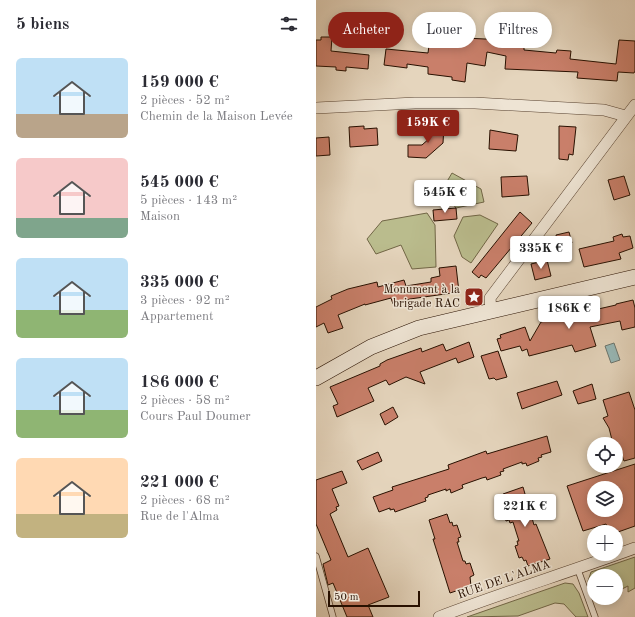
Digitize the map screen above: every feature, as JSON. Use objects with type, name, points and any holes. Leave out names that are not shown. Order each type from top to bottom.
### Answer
[{"type":"street","points":[[316,108],[415,103],[475,103],[604,110],[622,115],[625,118]]},
{"type":"street","points":[[491,311],[490,298],[635,106]]},
{"type":"street","points":[[316,378],[371,347],[419,328],[635,277]]},
{"type":"street","name":"RUE DE L'ALMA","points":[[439,617],[475,603],[578,570],[635,548]]},
{"type":"lane","points":[[316,556],[332,617]]},
{"type":"lane","points":[[578,570],[595,617]]},
{"type":"green space","points":[[452,173],[481,189],[484,202],[456,208],[442,190]]},
{"type":"green space","points":[[427,213],[435,225],[436,267],[412,269],[401,245],[376,254],[367,239],[382,221]]},
{"type":"green space","points":[[480,215],[498,224],[471,263],[462,257],[454,236],[463,217]]},
{"type":"green space","points":[[635,557],[635,588],[628,592],[628,586],[623,588],[623,569],[600,569]]},
{"type":"green space","points":[[565,583],[573,584],[579,593],[588,617],[576,617],[564,604],[555,603],[518,616],[467,617]]},
{"type":"water","points":[[614,343],[620,360],[611,363],[605,346]]},
{"type":"building","points":[[321,37],[328,37],[328,48],[331,48],[331,51],[369,55],[368,69],[346,67],[346,71],[336,70],[336,67],[316,66],[316,40],[321,40]]},
{"type":"building","points":[[476,39],[484,39],[484,48],[524,48],[524,50],[556,53],[557,50],[571,51],[570,59],[616,64],[619,40],[635,41],[635,71],[634,73],[618,72],[617,81],[577,78],[578,72],[505,69],[506,56],[487,52],[485,66],[467,63],[465,82],[452,80],[452,77],[428,74],[428,67],[407,64],[407,68],[384,65],[386,49],[428,53],[429,48],[476,48]]},
{"type":"building","points":[[432,125],[444,125],[443,143],[426,158],[408,157],[408,145],[422,145],[431,137]]},
{"type":"building","points":[[364,126],[364,129],[377,128],[378,145],[350,147],[349,127]]},
{"type":"building","points":[[559,126],[576,127],[573,155],[569,154],[568,160],[559,159]]},
{"type":"building","points":[[490,130],[518,135],[516,151],[489,149]]},
{"type":"building","points":[[329,137],[330,155],[316,156],[316,138]]},
{"type":"building","points":[[527,176],[529,195],[502,197],[501,177]]},
{"type":"building","points":[[624,176],[630,195],[614,200],[608,180]]},
{"type":"building","points":[[456,208],[457,219],[434,221],[433,210]]},
{"type":"building","points":[[520,212],[532,223],[486,278],[481,275],[479,278],[472,272]]},
{"type":"building","points":[[569,232],[572,243],[558,247],[556,235]]},
{"type":"building","points":[[622,234],[623,237],[630,236],[633,248],[619,253],[621,259],[584,267],[579,249],[614,241],[613,237]]},
{"type":"building","points":[[547,260],[551,276],[535,280],[531,264]]},
{"type":"building","points":[[456,266],[459,292],[410,299],[393,304],[391,298],[365,304],[338,315],[343,328],[328,333],[324,323],[316,327],[316,307],[332,299],[331,296],[348,289],[377,282],[378,287],[404,280],[406,286],[431,282],[431,278],[440,276],[439,268]]},
{"type":"building","points":[[633,300],[635,308],[635,327],[622,330],[620,321],[590,327],[596,346],[575,352],[572,345],[529,356],[527,349],[522,351],[520,346],[501,351],[497,339],[501,338],[500,335],[525,327],[530,341],[541,322]]},
{"type":"building","points":[[469,342],[474,357],[458,363],[456,358],[420,372],[425,384],[406,377],[389,385],[386,380],[368,388],[374,401],[337,417],[333,406],[338,404],[330,387],[380,366],[380,364],[387,360],[421,348],[422,352],[443,344],[446,351]]},
{"type":"building","points":[[498,351],[507,377],[496,380],[494,378],[489,379],[481,356]]},
{"type":"building","points":[[557,381],[562,395],[522,409],[517,393]]},
{"type":"building","points":[[592,384],[596,399],[578,404],[573,391]]},
{"type":"building","points":[[629,392],[635,410],[635,458],[624,461],[623,437],[611,437],[609,428],[603,418],[608,416],[603,400]]},
{"type":"building","points":[[393,407],[398,417],[385,425],[380,414]]},
{"type":"building","points":[[547,436],[551,452],[541,455],[542,457],[538,458],[539,461],[527,466],[526,463],[522,464],[522,462],[503,469],[504,471],[500,472],[501,475],[487,480],[486,477],[482,478],[462,485],[463,488],[451,493],[450,489],[446,491],[446,489],[428,495],[428,497],[425,498],[426,501],[395,512],[394,509],[390,510],[390,508],[379,512],[373,497],[393,490],[392,487],[449,469],[448,465],[486,451],[487,454]]},
{"type":"building","points":[[378,452],[382,461],[362,470],[357,461]]},
{"type":"building","points":[[635,464],[635,526],[623,530],[623,525],[587,525],[587,530],[583,531],[567,486],[607,473],[623,473],[623,468]]},
{"type":"building","points":[[342,471],[347,483],[332,489],[339,506],[336,507],[337,510],[330,514],[348,557],[368,548],[389,597],[368,605],[373,617],[347,617],[333,583],[328,585],[323,564],[331,560],[316,524],[316,480]]},
{"type":"building","points":[[523,487],[534,525],[536,524],[550,559],[528,566],[526,560],[524,561],[522,557],[519,558],[515,546],[518,545],[517,541],[519,541],[513,522],[510,523],[509,520],[506,521],[502,509],[505,508],[504,504],[506,503],[503,494]]},
{"type":"building","points":[[447,514],[450,523],[452,522],[453,526],[457,525],[461,537],[458,538],[459,542],[457,542],[463,561],[465,561],[466,564],[470,563],[474,575],[470,577],[471,586],[450,593],[433,539],[435,539],[429,520]]},
{"type":"place","name":"Monument à la brigade RAC","points":[[474,297]]}]
